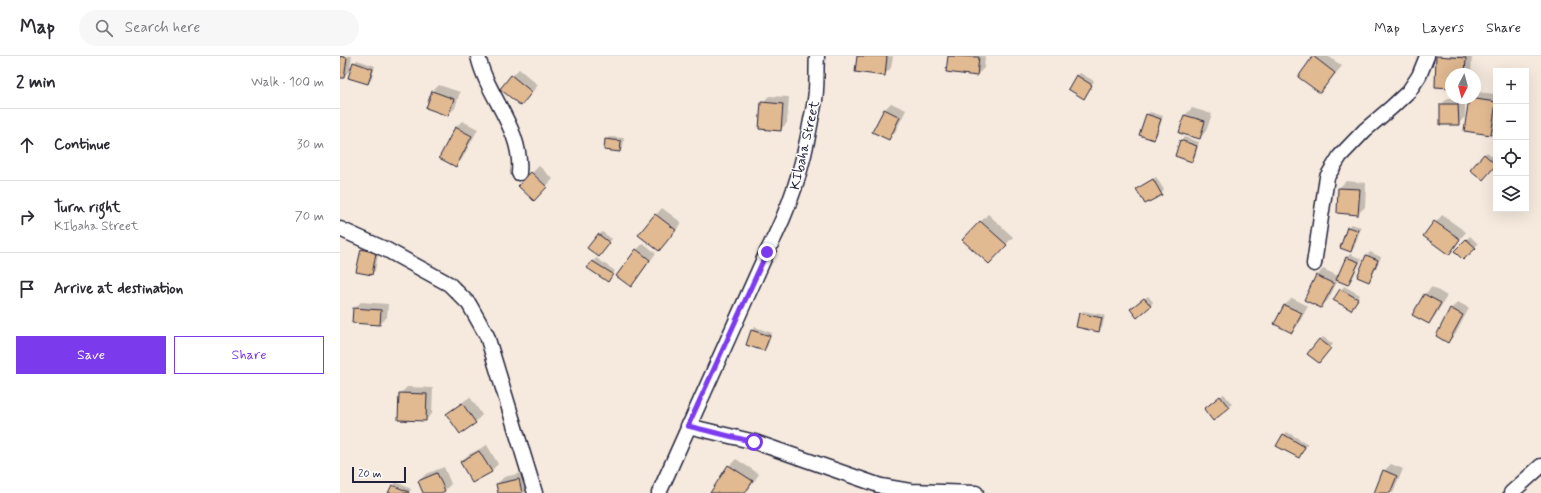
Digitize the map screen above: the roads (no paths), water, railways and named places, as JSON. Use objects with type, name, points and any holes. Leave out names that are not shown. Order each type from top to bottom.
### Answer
[{"type":"street","points":[[478,56],[485,79],[514,135],[520,160],[519,173]]},
{"type":"street","name":"KIbaha Street","points":[[659,493],[792,198],[803,162],[810,126],[816,90],[817,56]]},
{"type":"street","points":[[1314,264],[1327,177],[1340,156],[1365,130],[1409,91],[1419,76],[1427,56]]},
{"type":"street","points":[[340,229],[387,250],[449,284],[469,304],[487,336],[535,493]]},
{"type":"street","points":[[688,426],[754,442],[882,486],[910,491],[976,493]]},
{"type":"street","points":[[1511,493],[1541,466]]}]
